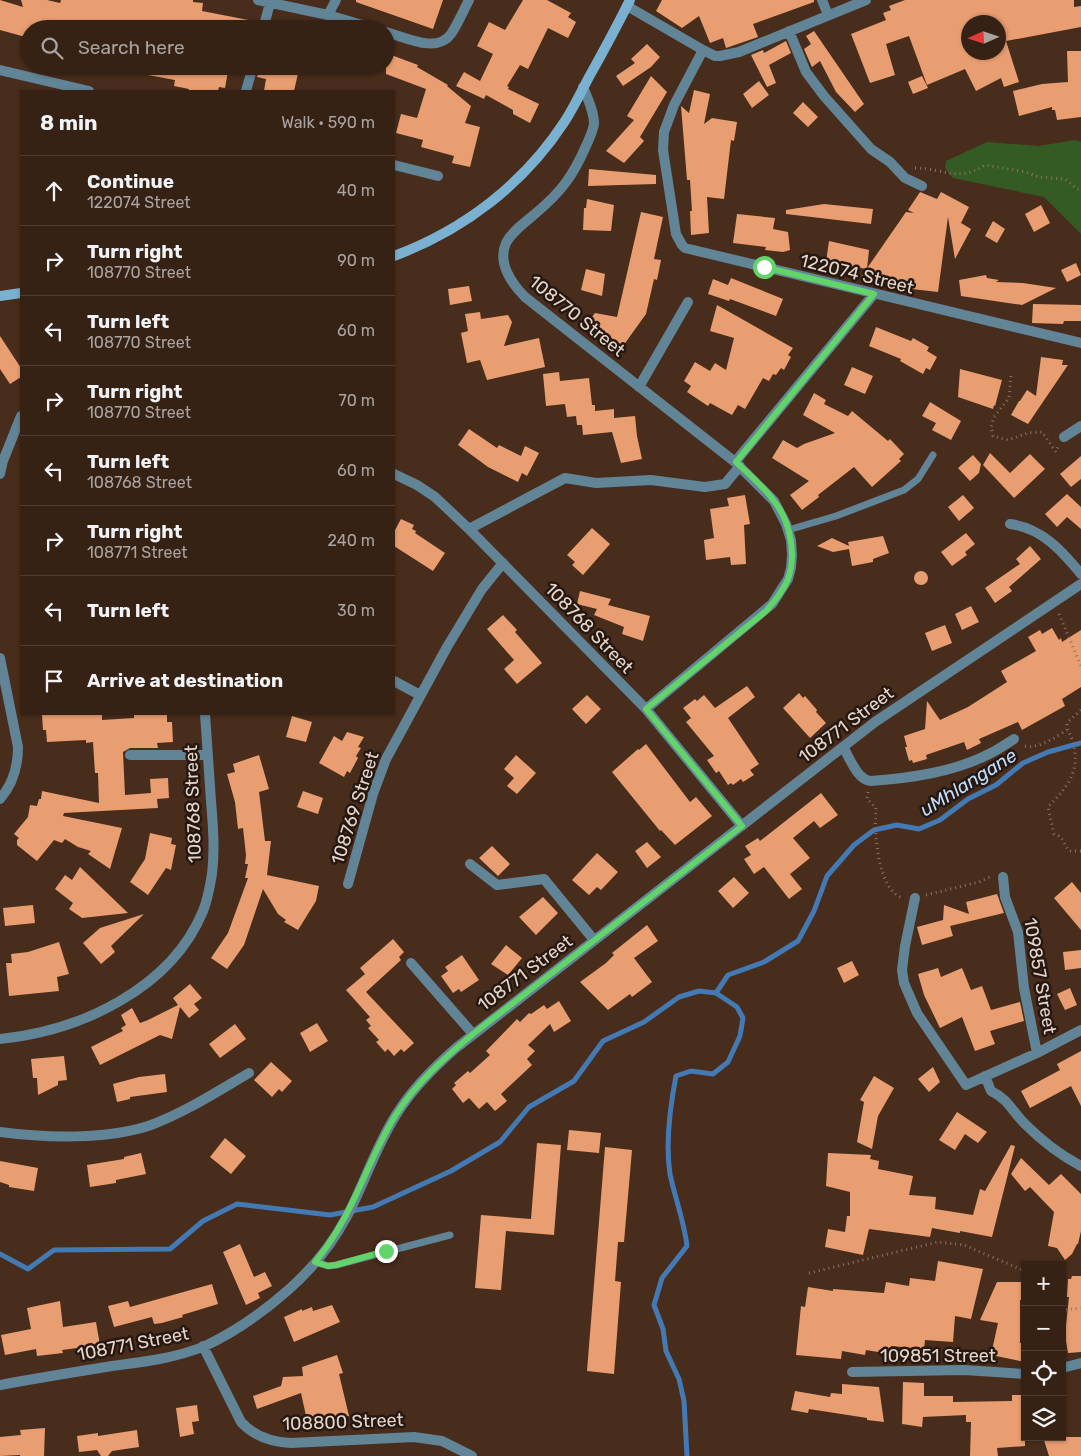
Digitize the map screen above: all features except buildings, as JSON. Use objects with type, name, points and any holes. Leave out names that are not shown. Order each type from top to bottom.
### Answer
[{"type":"street","points":[[258,0],[345,20]]},
{"type":"street","points":[[328,15],[336,0]]},
{"type":"street","points":[[395,35],[432,45],[442,43],[450,35],[469,0]]},
{"type":"street","points":[[822,0],[828,15]]},
{"type":"street","points":[[395,256],[418,248],[445,234],[478,212],[511,186],[543,151],[565,120],[629,3],[715,56],[739,52],[866,0]]},
{"type":"street","points":[[265,20],[270,3]]},
{"type":"street","points":[[789,31],[806,72],[871,149],[897,169],[905,178],[922,186]]},
{"type":"street","name":"122074 Street","points":[[703,50],[668,119],[663,140],[676,234],[682,246],[692,251],[1081,343]]},
{"type":"street","points":[[0,70],[20,75]]},
{"type":"street","points":[[21,75],[85,90]]},
{"type":"street","points":[[246,90],[250,75]]},
{"type":"street","name":"108770 Street","points":[[583,87],[592,112],[594,124],[581,158],[561,191],[510,237],[504,249],[505,262],[513,284],[525,297],[738,464],[774,501],[781,511],[788,530],[792,555],[788,579],[778,597],[766,611],[646,709]]},
{"type":"street","points":[[395,165],[438,176]]},
{"type":"street","points":[[0,296],[20,293]]},
{"type":"street","points":[[469,529],[565,478],[596,483],[651,480],[705,487],[725,484],[738,464],[874,294]]},
{"type":"street","points":[[639,387],[688,302]]},
{"type":"street","points":[[0,474],[20,419]]},
{"type":"street","points":[[1064,437],[1081,426]]},
{"type":"street","name":"108768 Street","points":[[395,474],[417,485],[435,497],[503,563],[646,709],[742,826]]},
{"type":"street","points":[[1010,524],[1027,528],[1048,540],[1065,554],[1081,574]]},
{"type":"street","name":"108769 Street","points":[[348,884],[373,794],[386,759],[447,647],[482,589],[503,563]]},
{"type":"street","name":"108771 Street","points":[[0,1384],[154,1360],[203,1346],[236,1330],[264,1311],[293,1286],[315,1262],[346,1217],[395,1116],[414,1089],[432,1069],[473,1034],[875,722],[1081,584]]},
{"type":"street","points":[[0,658],[18,747],[18,761],[14,776],[0,799]]},
{"type":"street","points":[[395,682],[420,695]]},
{"type":"street","name":"108768 Street","points":[[0,1039],[53,1029],[117,1003],[151,980],[186,942],[204,910],[212,872],[213,827],[205,715]]},
{"type":"street","points":[[843,747],[861,776],[868,781],[908,777],[959,766],[990,754],[1014,739]]},
{"type":"street","points":[[130,755],[208,755]]},
{"type":"street","points":[[470,864],[497,885],[544,880],[594,940]]},
{"type":"street","name":"109857 Street","points":[[1003,877],[1005,897],[1018,932],[1024,988],[1037,1053]]},
{"type":"street","points":[[915,898],[902,970],[904,983],[917,1013],[966,1085],[1037,1053],[1081,1030]]},
{"type":"street","points":[[411,962],[473,1034]]},
{"type":"street","points":[[0,1132],[86,1136],[130,1131],[152,1124],[199,1102],[249,1072]]},
{"type":"street","points":[[985,1076],[992,1091],[1002,1096],[1023,1122],[1062,1155],[1081,1166]]},
{"type":"street","name":"108800 Street","points":[[203,1346],[241,1422],[246,1428],[262,1437],[291,1443],[414,1437],[442,1441],[472,1456]]},
{"type":"street","points":[[1066,1367],[1081,1364]]},
{"type":"street","name":"109851 Street","points":[[852,1372],[964,1370],[1021,1374]]},
{"type":"lane","points":[[788,530],[836,516],[904,490],[918,479],[934,455]]},
{"type":"lane","points":[[315,1262],[328,1266],[336,1265],[450,1235]]},
{"type":"path","points":[[897,169],[934,169],[956,174],[973,173],[985,165],[1026,172],[1040,177],[1065,179],[1077,189],[1081,189]]},
{"type":"path","points":[[1010,376],[1009,398],[994,417],[991,427],[992,436],[1008,440],[1028,433],[1042,432],[1056,452],[1064,437]]},
{"type":"path","points":[[1054,602],[1081,666]]},
{"type":"path","points":[[1081,710],[1067,723],[1067,730],[1073,740],[1079,768],[1073,779],[1048,807],[1054,834],[1064,840],[1065,846],[1069,851],[1081,852]]},
{"type":"path","points":[[1014,739],[1022,745],[1029,747],[1041,744],[1067,730]]},
{"type":"path","points":[[868,781],[868,799],[876,808],[876,837],[882,872],[889,888],[899,897],[915,898],[979,882],[992,876],[1003,877]]},
{"type":"path","points":[[809,1273],[938,1242],[964,1245],[1021,1269]]},
{"type":"path","points":[[1066,1310],[1081,1308]]},
{"type":"green space","points":[[1075,140],[1081,142],[1081,234],[1044,197],[953,178],[945,168],[946,161],[987,142],[1039,146]]},
{"type":"waterway","points":[[687,1456],[684,1401],[679,1379],[666,1351],[663,1329],[654,1305],[662,1278],[687,1246],[670,1174],[668,1150],[669,1125],[676,1076],[691,1071],[713,1074],[728,1062],[740,1036],[743,1018],[737,1007],[716,993],[728,975],[764,962],[798,941],[814,911],[827,876],[854,845],[874,830],[897,825],[919,829],[940,820],[968,799],[996,785],[1023,763],[1048,752],[1081,743]]},
{"type":"waterway","name":"uMhlangane","points":[[0,1254],[28,1269],[54,1250],[170,1249],[203,1221],[237,1204],[330,1215],[373,1207],[451,1171],[500,1142],[529,1107],[574,1081],[603,1041],[644,1022],[679,997],[699,991],[716,993]]},
{"type":"route","points":[[386,1251],[336,1265],[328,1266],[315,1262],[340,1229],[395,1116],[414,1089],[432,1069],[473,1034],[742,826],[646,709],[766,611],[778,597],[788,579],[792,555],[786,524],[781,511],[763,488],[736,462],[798,389],[874,294],[764,267]]}]
